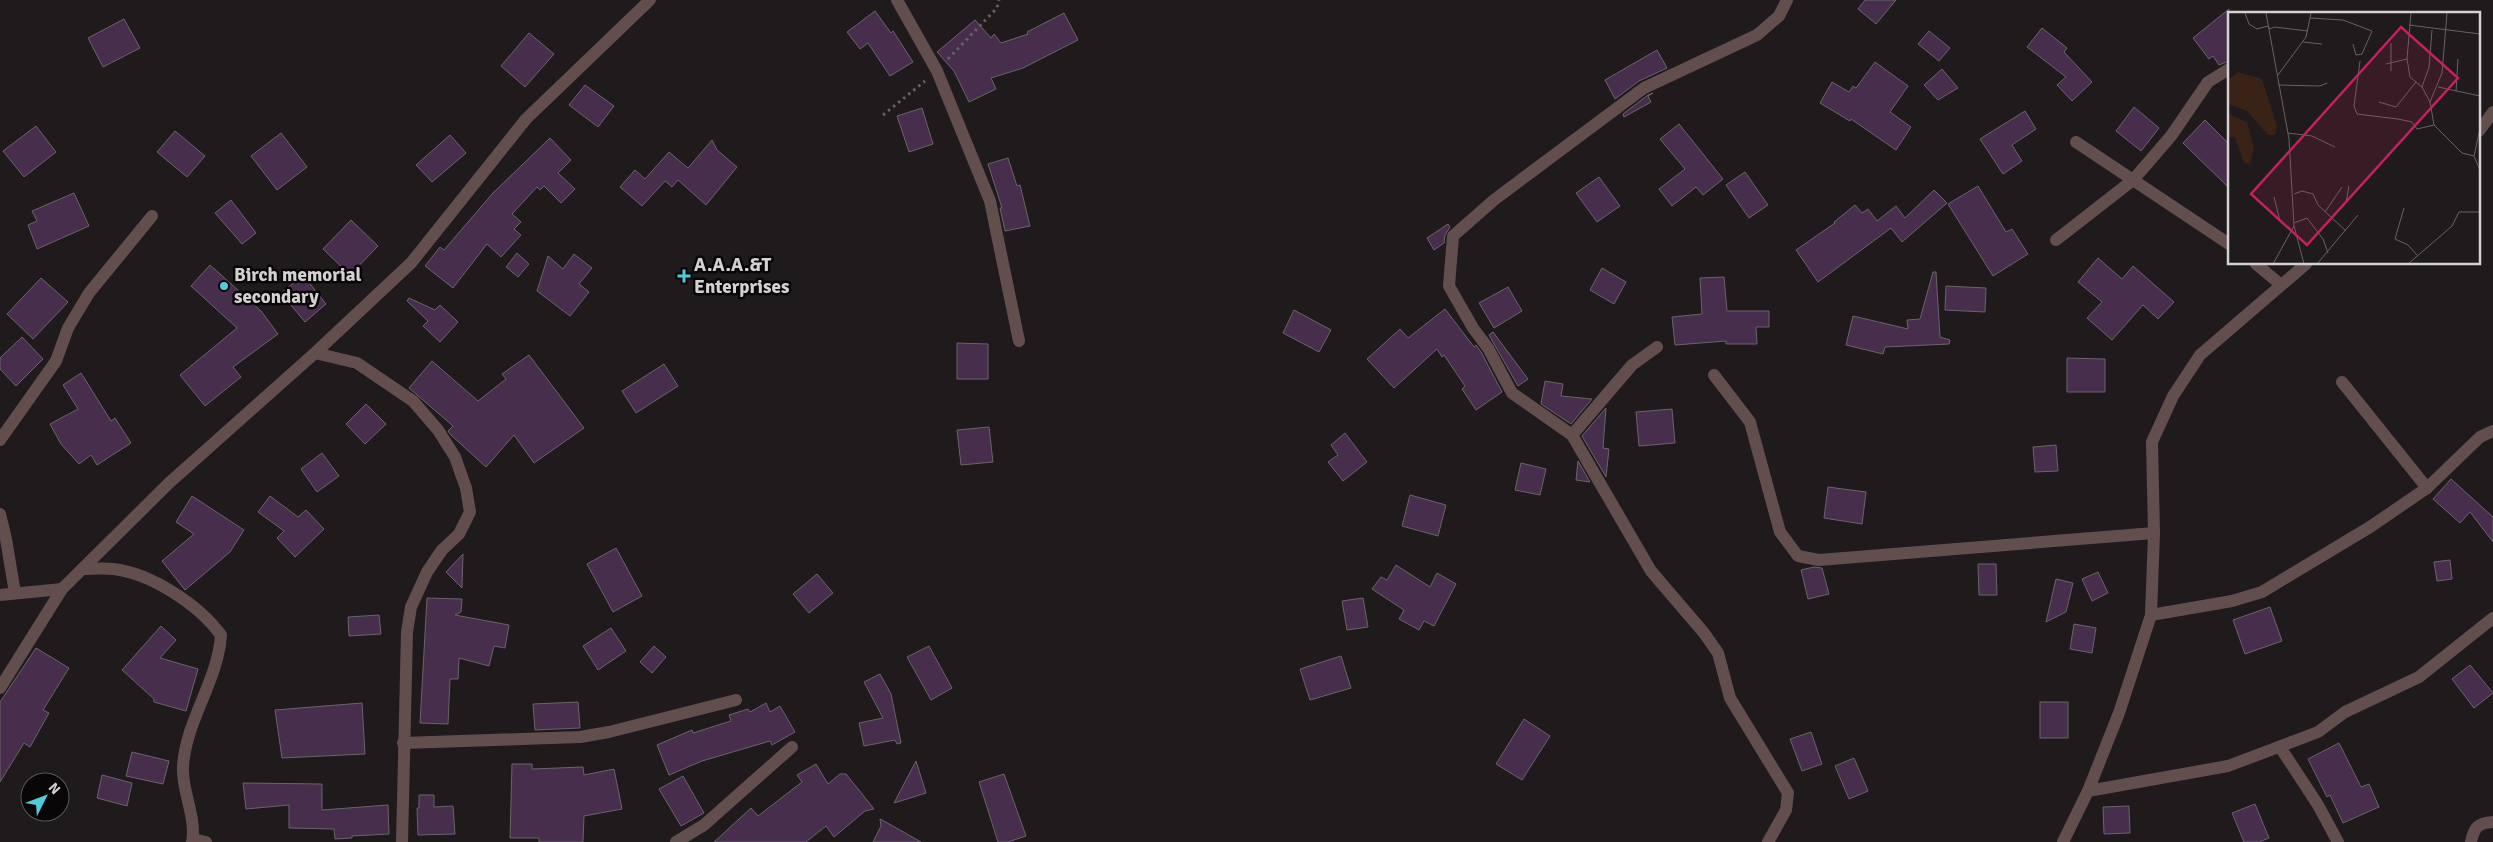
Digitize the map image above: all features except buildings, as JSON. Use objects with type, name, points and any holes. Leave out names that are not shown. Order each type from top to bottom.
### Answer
[{"type":"street","points":[[0,688],[62,589],[169,483],[315,353],[411,263],[526,119],[650,0]]},
{"type":"street","points":[[897,0],[937,71],[990,201],[1019,341]]},
{"type":"street","points":[[1768,842],[1786,810],[1788,793],[1730,698],[1718,653],[1704,633],[1651,571],[1572,436],[1512,392],[1488,348],[1473,328],[1449,286],[1453,236],[1502,195],[1644,88],[1757,35],[1779,16],[1787,0]]},
{"type":"street","points":[[2056,240],[2133,180],[2171,136],[2208,82],[2228,70]]},
{"type":"street","points":[[2480,130],[2493,112]]},
{"type":"street","points":[[2076,142],[2228,243]]},
{"type":"street","points":[[0,440],[56,361],[68,328],[89,293],[152,216]]},
{"type":"street","points":[[2257,265],[2280,284]]},
{"type":"street","points":[[2063,842],[2088,790],[2118,713],[2151,615],[2154,533],[2152,442],[2173,396],[2200,355],[2280,284],[2305,265]]},
{"type":"street","points":[[1572,436],[1632,365],[1657,347]]},
{"type":"street","points":[[315,353],[357,363],[413,401],[438,430],[455,457],[466,488],[470,512],[459,534],[442,550],[427,572],[411,607],[407,632],[402,842]]},
{"type":"street","points":[[1714,375],[1750,422],[1780,532],[1798,556],[1819,560],[2154,533]]},
{"type":"street","points":[[2342,382],[2427,488]]},
{"type":"street","points":[[2151,615],[2232,602],[2262,592],[2370,527],[2427,488],[2480,438],[2493,431]]},
{"type":"street","points":[[0,514],[15,593]]},
{"type":"street","points":[[82,569],[115,569],[146,578],[182,598],[208,618],[222,635],[220,653],[188,738],[182,768],[192,840],[206,842]]},
{"type":"street","points":[[0,595],[62,589]]},
{"type":"street","points":[[2088,790],[2228,766],[2318,732],[2346,712],[2420,677],[2493,618]]},
{"type":"street","points":[[404,743],[580,737],[609,732],[736,700]]},
{"type":"street","points":[[2280,746],[2318,805],[2338,842]]},
{"type":"street","points":[[676,842],[704,825],[792,747]]},
{"type":"street","points":[[2471,842],[2476,826],[2493,822]]},
{"type":"place","name":"A.A.A.&T Enterprises","points":[[684,276]]},
{"type":"place","name":"Birch memorial secondary","points":[[224,286]]}]
